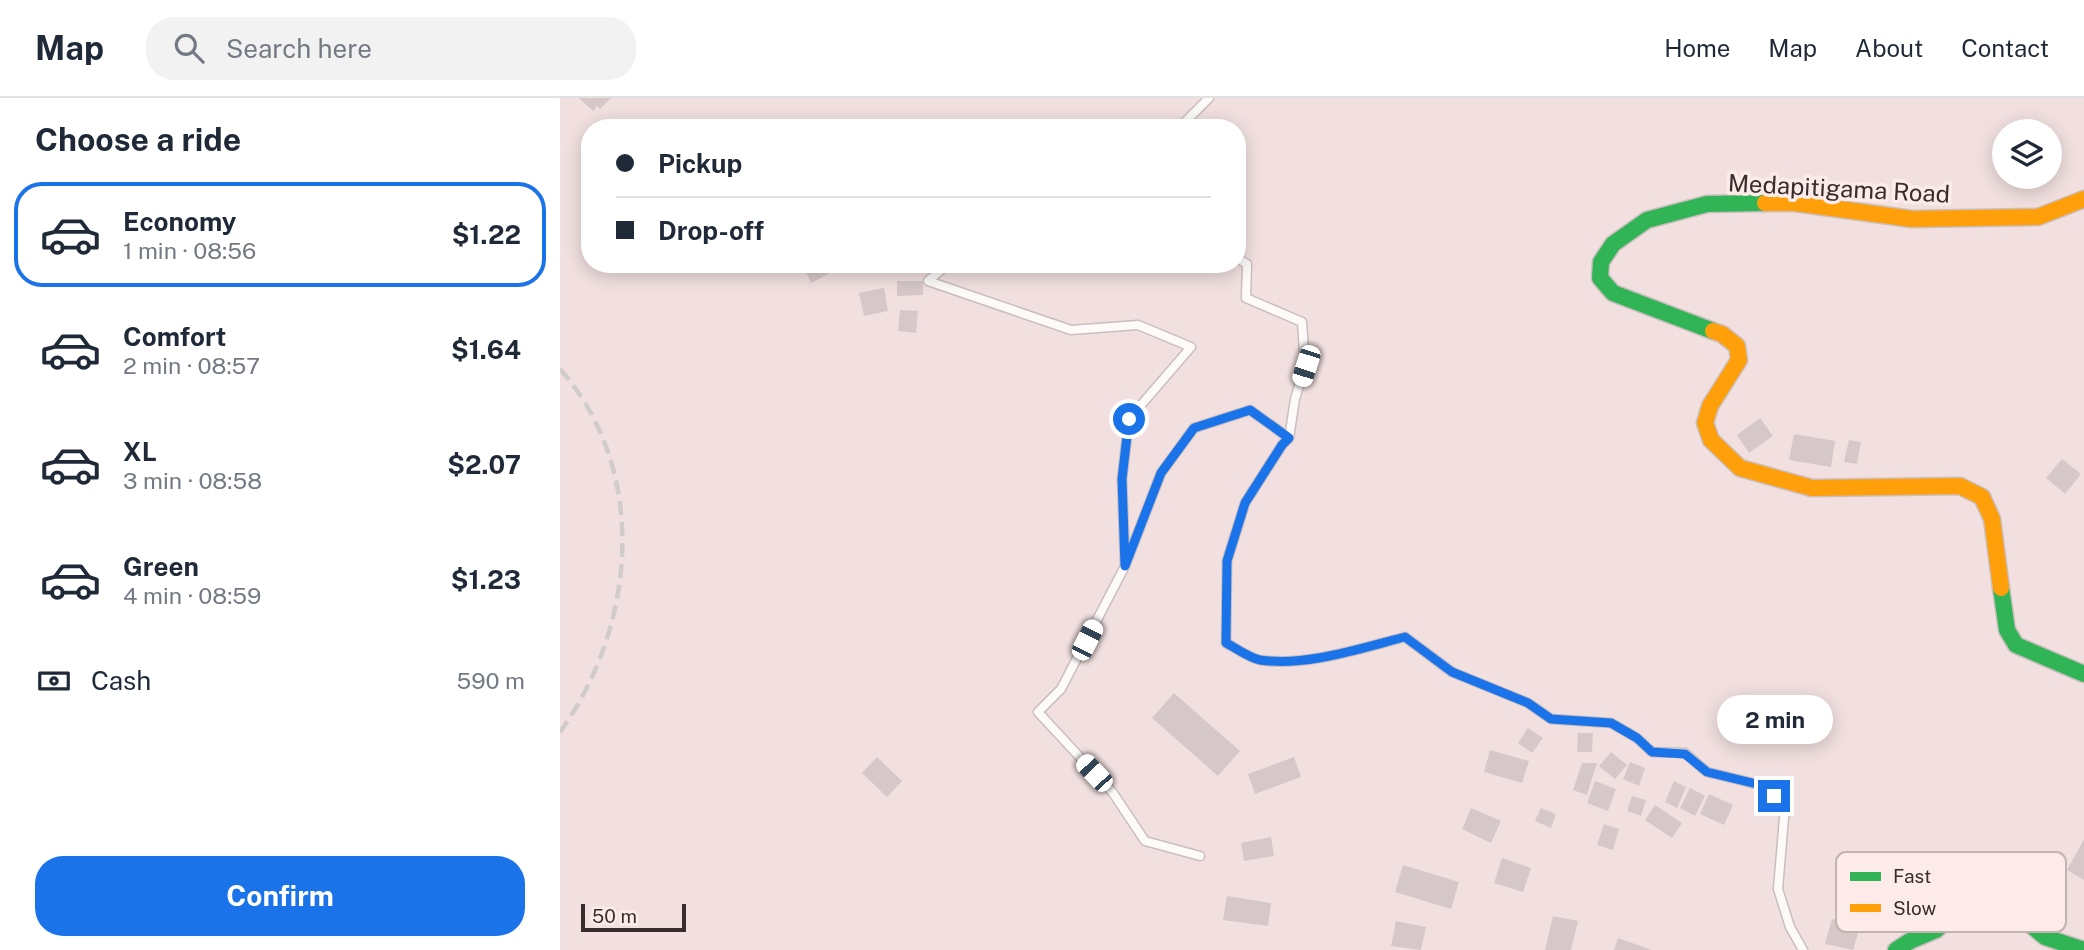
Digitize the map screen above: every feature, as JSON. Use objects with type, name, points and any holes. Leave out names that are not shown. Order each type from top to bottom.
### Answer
[{"type":"street","name":"Medapitigama Road","points":[[2084,199],[2038,216],[1912,219],[1795,204],[1707,204],[1647,220],[1613,244],[1601,262],[1600,278],[1612,293],[1722,334],[1737,346],[1739,360],[1710,406],[1705,423],[1711,440],[1740,468],[1812,488],[1960,486],[1982,497],[1992,519],[2007,630],[2016,645],[2084,674]]},
{"type":"street","points":[[1896,950],[1931,932]]},
{"type":"street","points":[[2039,932],[2045,937],[2084,950]]},
{"type":"lane","points":[[1188,119],[1209,98]]},
{"type":"lane","points":[[1246,263],[1246,298],[1302,322],[1306,366],[1295,399],[1289,438],[1245,503],[1230,549],[1227,561],[1226,643],[1258,660],[1293,660],[1322,657],[1405,637],[1452,672],[1528,703],[1551,719],[1611,723],[1637,738],[1652,752],[1685,754],[1707,772],[1765,786],[1784,806],[1778,889],[1790,928],[1803,950]]},
{"type":"lane","points":[[937,273],[928,281],[1071,330],[1138,325],[1191,347],[1129,419],[1122,479],[1125,566]]},
{"type":"lane","points":[[1200,856],[1145,841],[1113,793],[1038,712],[1061,689],[1125,566],[1161,473],[1194,428],[1250,410],[1289,438]]},
{"type":"building","points":[[579,98],[611,98],[600,109],[597,106],[593,111]]},
{"type":"building","points":[[806,273],[830,273],[811,283]]},
{"type":"building","points":[[897,281],[923,281],[923,295],[897,296]]},
{"type":"building","points":[[884,288],[888,311],[864,316],[859,293]]},
{"type":"building","points":[[900,310],[918,311],[916,333],[898,331]]},
{"type":"building","points":[[1760,418],[1773,436],[1749,453],[1737,435]]},
{"type":"building","points":[[1794,434],[1835,441],[1831,467],[1789,460]]},
{"type":"building","points":[[1849,440],[1861,442],[1857,464],[1844,462]]},
{"type":"building","points":[[2062,459],[2081,474],[2065,494],[2046,478]]},
{"type":"building","points":[[1174,693],[1240,751],[1218,776],[1152,718]]},
{"type":"building","points":[[1528,728],[1543,738],[1532,753],[1518,743]]},
{"type":"building","points":[[1578,733],[1593,733],[1592,752],[1577,752]]},
{"type":"building","points":[[1490,750],[1529,761],[1522,783],[1484,772]]},
{"type":"building","points":[[1611,752],[1627,765],[1615,779],[1599,766]]},
{"type":"building","points":[[877,757],[902,781],[887,797],[862,773]]},
{"type":"building","points":[[1294,757],[1301,777],[1255,794],[1248,774]]},
{"type":"building","points":[[1630,762],[1645,768],[1639,786],[1623,779]]},
{"type":"building","points":[[1582,763],[1597,763],[1587,795],[1573,790]]},
{"type":"building","points":[[1595,781],[1616,789],[1608,811],[1587,803]]},
{"type":"building","points":[[1674,781],[1686,787],[1677,808],[1665,802]]},
{"type":"building","points":[[1690,788],[1705,796],[1695,816],[1680,808]]},
{"type":"building","points":[[1709,794],[1733,805],[1724,825],[1700,814]]},
{"type":"building","points":[[1632,796],[1646,800],[1641,816],[1627,811]]},
{"type":"building","points":[[1655,805],[1682,823],[1672,838],[1645,820]]},
{"type":"building","points":[[1471,808],[1501,821],[1491,843],[1462,829]]},
{"type":"building","points":[[1541,808],[1556,814],[1551,828],[1535,821]]},
{"type":"building","points":[[1604,824],[1619,829],[1613,850],[1597,845]]},
{"type":"building","points":[[1271,837],[1274,856],[1244,861],[1241,843]]},
{"type":"building","points":[[2084,839],[2084,880],[2067,870]]},
{"type":"building","points":[[1502,858],[1531,868],[1523,892],[1494,883]]},
{"type":"building","points":[[1403,865],[1459,882],[1451,909],[1395,892]]},
{"type":"building","points":[[1227,896],[1271,903],[1268,926],[1223,920]]},
{"type":"building","points":[[1553,916],[1578,921],[1571,950],[1545,950]]},
{"type":"building","points":[[1832,919],[1836,920],[1836,932],[1858,932],[1853,950],[1825,944]]},
{"type":"building","points":[[1396,921],[1426,927],[1421,950],[1391,946]]},
{"type":"building","points":[[1618,938],[1652,950],[1614,950]]},
{"type":"railway","points":[[560,369],[589,410],[609,454],[620,501],[622,549],[617,598],[605,645],[586,690],[560,732]]},
{"type":"traffic: fast","points":[[1713,331],[1613,293],[1600,278],[1601,262],[1613,244],[1647,220],[1707,204],[1765,203]]},
{"type":"traffic: fast","points":[[2001,588],[2007,630],[2016,645],[2084,674]]},
{"type":"traffic: fast","points":[[1896,950],[1931,932]]},
{"type":"traffic: fast","points":[[2039,932],[2045,937],[2084,950]]},
{"type":"traffic: slow","points":[[1765,203],[1795,203],[1912,219],[2038,217],[2084,199]]},
{"type":"traffic: slow","points":[[1713,331],[1722,334],[1737,346],[1739,360],[1710,406],[1705,423],[1711,440],[1740,468],[1812,488],[1960,486],[1982,497],[1992,519],[2001,588]]},
{"type":"route","points":[[1129,419],[1122,479],[1125,566],[1161,473],[1194,428],[1250,410],[1289,438],[1245,503],[1227,561],[1226,643],[1258,660],[1293,660],[1322,657],[1405,637],[1452,672],[1528,703],[1551,719],[1611,723],[1637,738],[1652,752],[1685,754],[1707,772],[1765,786],[1774,796]]}]
